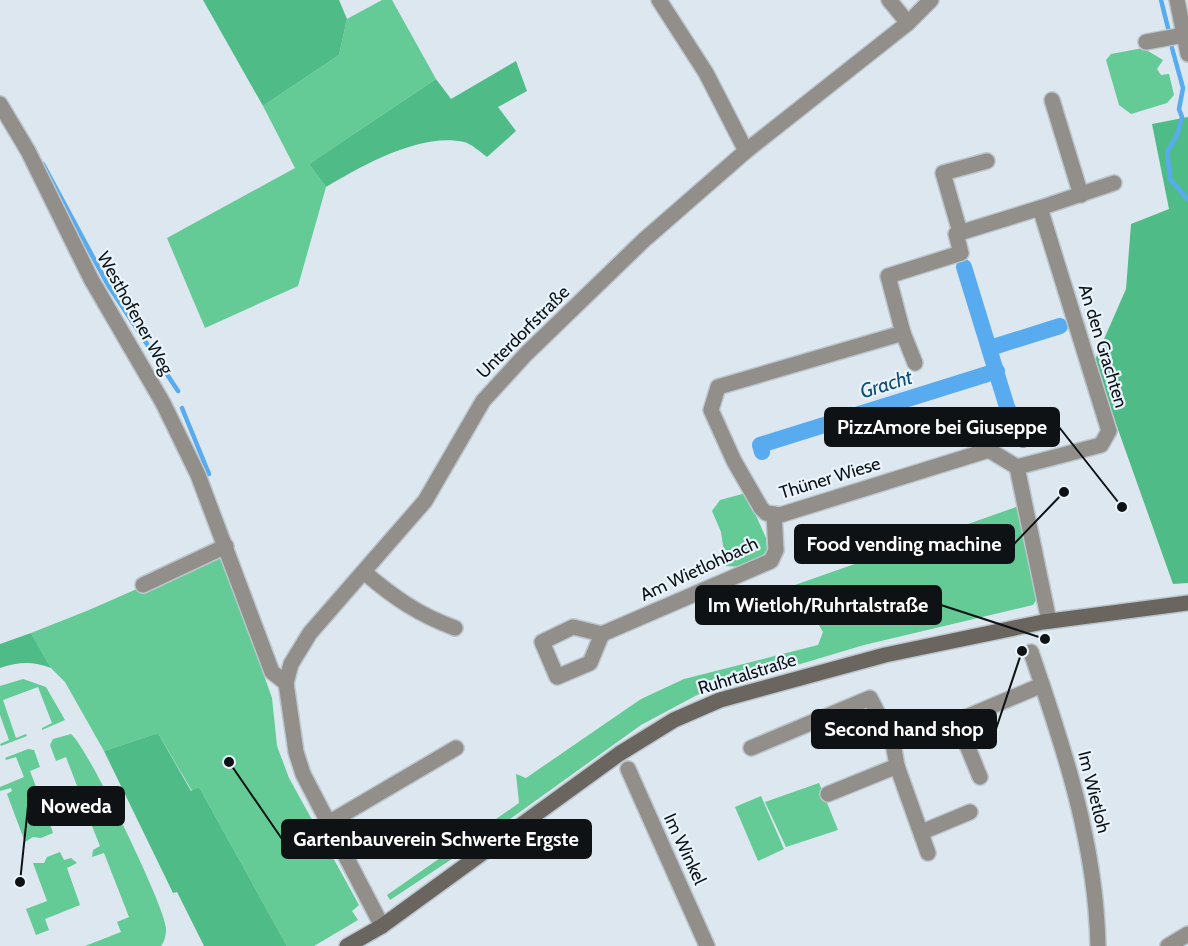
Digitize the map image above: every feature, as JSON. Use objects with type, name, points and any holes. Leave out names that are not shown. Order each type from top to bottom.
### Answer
[{"type":"main road","name":"Ruhrtalstraße","points":[[347,946],[382,926],[619,754],[674,720],[720,700],[885,655],[1049,621],[1188,603]]},
{"type":"street","points":[[659,0],[706,73],[746,151]]},
{"type":"street","points":[[889,0],[908,23]]},
{"type":"street","name":"Unterdorfstraße","points":[[382,926],[330,822],[303,774],[296,752],[286,683],[291,664],[310,633],[425,501],[483,401],[526,354],[644,240],[746,151],[908,23],[930,0]]},
{"type":"street","points":[[1181,5],[1181,35],[1188,54]]},
{"type":"street","points":[[1153,41],[1181,35]]},
{"type":"street","points":[[1052,100],[1081,195]]},
{"type":"street","name":"Westhofener Weg","points":[[0,104],[28,151],[91,279],[163,403],[198,475],[272,672],[286,683]]},
{"type":"street","points":[[960,232],[943,173],[987,160]]},
{"type":"street","points":[[915,363],[903,333],[888,276],[961,252],[956,234],[960,232],[1114,183]]},
{"type":"street","name":"An den Grachten","points":[[1017,467],[1101,445],[1109,431],[1040,208]]},
{"type":"street","name":"Thüner Wiese","points":[[903,333],[718,387],[711,410],[734,461],[761,508],[766,513],[780,515],[989,450],[1017,467]]},
{"type":"street","points":[[1017,467],[1049,621]]},
{"type":"street","name":"Am Wietlohbach","points":[[602,634],[771,561],[776,550],[774,514]]},
{"type":"street","points":[[143,585],[226,546]]},
{"type":"street","points":[[364,572],[402,603],[427,618],[456,628]]},
{"type":"street","name":"Im Wietloh","points":[[1031,652],[1080,805],[1097,905],[1098,946]]},
{"type":"street","points":[[893,743],[957,721],[1042,685]]},
{"type":"street","points":[[751,748],[870,698],[893,743],[897,766],[928,853]]},
{"type":"street","points":[[957,721],[980,777]]},
{"type":"street","points":[[330,822],[456,748]]},
{"type":"street","points":[[828,794],[897,766]]},
{"type":"street","name":"Im Winkel","points":[[628,769],[707,946]]},
{"type":"street","points":[[922,832],[970,812]]},
{"type":"street","points":[[1168,946],[1188,934]]},
{"type":"green space","points":[[203,0],[339,0],[347,19],[339,55],[263,106]]},
{"type":"green space","points":[[382,0],[392,0],[436,79],[309,164],[326,187],[298,286],[205,328],[167,238],[295,168],[263,106],[339,55],[347,19]]},
{"type":"green space","points":[[1143,48],[1163,60],[1157,69],[1161,75],[1169,74],[1174,95],[1167,103],[1131,114],[1119,105],[1106,60],[1111,54]]},
{"type":"green space","points":[[516,61],[527,91],[498,107],[516,131],[487,157],[464,142],[447,140],[429,142],[392,153],[326,187],[309,164],[436,79],[451,99]]},
{"type":"green space","points":[[1188,117],[1188,583],[1173,584],[1094,362],[1126,289],[1131,224],[1169,209],[1152,124]]},
{"type":"green space","points":[[746,493],[766,538],[767,550],[754,562],[726,566],[721,532],[712,511],[720,500]]},
{"type":"green space","points":[[1019,506],[1038,597],[1033,605],[864,645],[697,695],[641,725],[485,837],[390,900],[387,895],[519,803],[516,774],[526,778],[641,699],[684,679],[818,645],[823,632],[795,585]]},
{"type":"green space","points":[[214,555],[222,557],[272,698],[277,746],[289,778],[359,905],[352,911],[358,920],[314,946],[287,946],[199,787],[192,791],[158,733],[104,751],[65,682],[51,668],[31,633]]},
{"type":"green space","points":[[31,633],[51,668],[26,663],[0,668],[0,644]]},
{"type":"green space","points":[[23,679],[46,687],[65,720],[42,730],[52,723],[38,687],[3,700],[16,738],[26,734],[27,736],[1,746],[0,744],[9,740],[0,715],[0,686]]},
{"type":"green space","points":[[158,733],[191,791],[199,787],[287,946],[204,946],[177,892],[173,893],[104,751]]},
{"type":"green space","points":[[71,734],[80,745],[108,795],[153,890],[166,928],[161,946],[85,946],[121,932],[117,922],[129,917],[104,853],[92,857],[93,850],[100,846],[86,811],[77,813],[74,809],[84,804],[66,757],[56,761],[50,745],[53,739]]},
{"type":"green space","points":[[28,749],[34,750],[40,767],[30,771],[48,818],[58,815],[59,817],[50,824],[53,833],[41,838],[33,837],[25,842],[7,794],[12,791],[11,788],[0,791],[0,787],[24,777],[16,757],[6,760],[5,758]]},
{"type":"green space","points":[[819,783],[838,830],[786,847],[765,802]]},
{"type":"green space","points":[[761,796],[784,849],[758,861],[735,807]]},
{"type":"green space","points":[[60,852],[64,860],[71,858],[77,863],[67,868],[80,905],[45,919],[49,930],[36,935],[26,909],[47,901],[33,863],[44,863],[47,857]]},
{"type":"waterway","points":[[1161,0],[1168,28]]},
{"type":"waterway","points":[[1172,48],[1183,88],[1179,109],[1182,117],[1177,135],[1167,152],[1170,179],[1188,200]]},
{"type":"waterway","points":[[43,164],[108,285],[178,391]]},
{"type":"waterway","name":"Gracht","points":[[964,267],[1007,407],[1023,440]]},
{"type":"waterway","name":"Gracht","points":[[990,348],[1060,326]]},
{"type":"waterway","name":"Gracht","points":[[762,452],[760,445],[997,371]]},
{"type":"waterway","points":[[182,408],[209,474]]},
{"type":"place","name":"Food vending machine","points":[[1064,492]]},
{"type":"place","name":"PizzAmore bei Giuseppe","points":[[1122,507]]},
{"type":"place","name":"Im Wietloh/Ruhrtalstraße","points":[[1045,639]]},
{"type":"place","name":"Second hand shop","points":[[1022,651]]},
{"type":"place","name":"Gartenbauverein Schwerte Ergste","points":[[229,762]]},
{"type":"place","name":"Noweda","points":[[20,882]]}]
